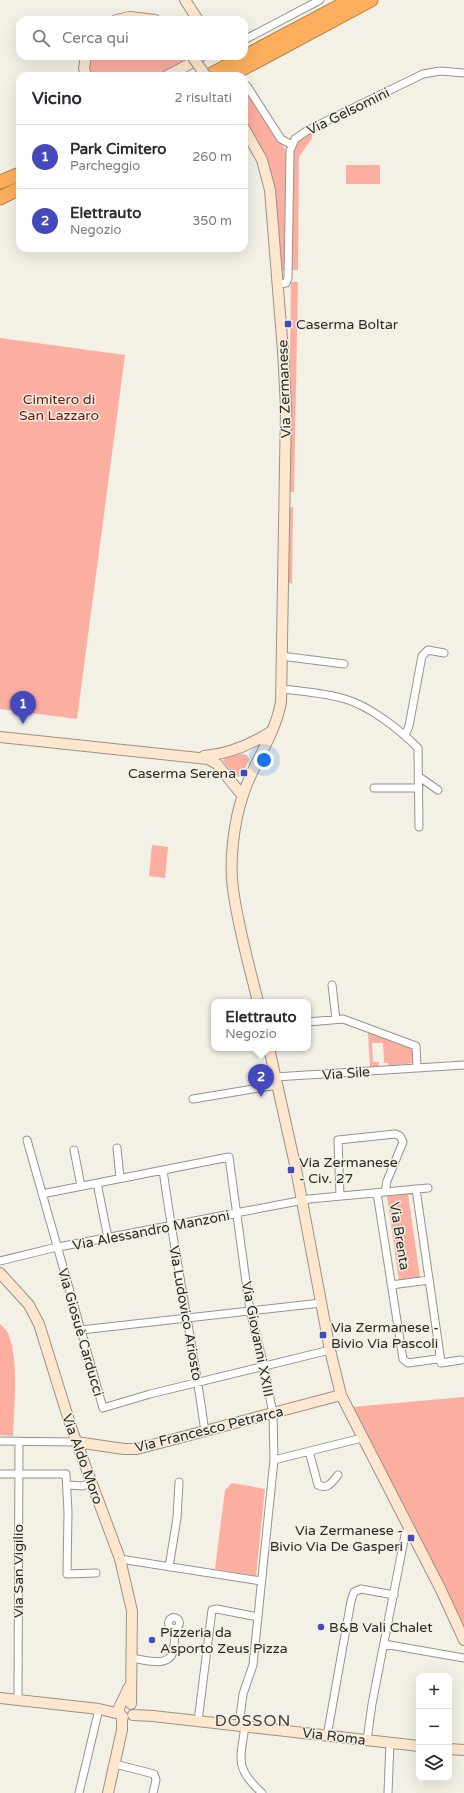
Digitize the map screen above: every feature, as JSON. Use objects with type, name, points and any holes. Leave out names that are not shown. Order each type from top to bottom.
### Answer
[{"type":"highway","points":[[248,54],[351,0]]},
{"type":"highway","points":[[236,72],[371,0]]},
{"type":"highway","points":[[215,72],[237,60]]},
{"type":"highway","points":[[0,177],[16,174]]},
{"type":"highway","points":[[0,182],[16,175]]},
{"type":"highway","points":[[0,192],[16,186]]},
{"type":"highway","points":[[0,198],[16,190]]},
{"type":"street","points":[[185,0],[195,16]]},
{"type":"street","points":[[248,38],[320,0]]},
{"type":"street","points":[[85,60],[85,72]]},
{"type":"street","points":[[195,60],[204,72]]},
{"type":"street","points":[[174,72],[197,60]]},
{"type":"street","name":"Via Gelsomini","points":[[281,278],[290,151],[295,140],[303,133],[417,76],[434,72],[464,73]]},
{"type":"street","points":[[248,88],[282,139],[292,145]]},
{"type":"street","name":"Via Zermanese","points":[[248,135],[262,160],[269,185],[281,278],[286,407],[281,689],[279,709],[272,731],[242,795],[232,856],[233,889],[257,999]]},
{"type":"street","points":[[405,735],[409,726],[422,656],[428,650],[444,653]]},
{"type":"street","points":[[281,656],[344,664]]},
{"type":"street","points":[[281,689],[346,699],[368,710],[405,735],[418,748],[419,827]]},
{"type":"street","points":[[0,737],[193,756],[217,755],[236,749],[256,741],[272,731]]},
{"type":"street","points":[[236,749],[250,751],[254,754],[258,761]]},
{"type":"street","points":[[193,756],[215,762],[242,795]]},
{"type":"street","points":[[418,776],[438,790]]},
{"type":"street","points":[[374,788],[418,788]]},
{"type":"street","points":[[332,985],[336,1019]]},
{"type":"street","points":[[311,1022],[343,1019],[416,1046],[418,1068]]},
{"type":"street","points":[[270,1051],[302,1201],[330,1350],[341,1395],[409,1526],[464,1640]]},
{"type":"street","name":"Via Sile","points":[[193,1099],[276,1081],[464,1065]]},
{"type":"street","points":[[340,1196],[338,1140],[395,1134],[400,1136],[403,1142],[387,1181],[385,1192]]},
{"type":"street","name":"Via Giosuè Carducci","points":[[27,1140],[103,1408],[198,1382]]},
{"type":"street","points":[[117,1148],[120,1178]]},
{"type":"street","points":[[74,1150],[81,1186]]},
{"type":"street","name":"Via Giovanni XXIII","points":[[163,1170],[228,1157],[250,1311],[264,1366],[273,1414],[274,1460],[253,1665],[244,1694],[242,1726],[242,1769],[250,1782],[262,1793]]},
{"type":"street","points":[[42,1194],[163,1170]]},
{"type":"street","name":"Via Ludovico Ariosto","points":[[163,1170],[170,1226],[206,1432]]},
{"type":"street","points":[[97,1183],[108,1238]]},
{"type":"street","name":"Via Alessandro Manzoni","points":[[0,1260],[302,1201],[428,1188]]},
{"type":"street","name":"Via Brenta","points":[[377,1193],[403,1359],[408,1363],[437,1358],[440,1355],[416,1189]]},
{"type":"street","name":"Via Aldo Moro","points":[[0,1272],[25,1300],[39,1324],[76,1442],[120,1559],[132,1611],[131,1680],[126,1711],[108,1793]]},
{"type":"street","name":"Via Brenta","points":[[391,1285],[429,1280]]},
{"type":"street","points":[[81,1330],[321,1303]]},
{"type":"street","points":[[198,1382],[330,1350]]},
{"type":"street","points":[[440,1355],[441,1363],[460,1360]]},
{"type":"street","name":"Via Francesco Petrarca","points":[[76,1442],[130,1450],[206,1432],[341,1395]]},
{"type":"street","points":[[274,1460],[362,1438]]},
{"type":"street","points":[[0,1441],[76,1442]]},
{"type":"street","name":"Via San Vigilio","points":[[18,1700],[19,1441]]},
{"type":"street","points":[[309,1451],[318,1485],[323,1487],[328,1486],[338,1476]]},
{"type":"street","points":[[0,1474],[66,1474],[68,1512],[67,1574],[96,1573]]},
{"type":"street","points":[[67,1486],[83,1486],[91,1482]]},
{"type":"street","points":[[170,1567],[177,1518],[179,1482]]},
{"type":"street","points":[[367,1740],[372,1704],[394,1595],[404,1535],[409,1526]]},
{"type":"street","points":[[120,1559],[261,1581]]},
{"type":"street","points":[[327,1736],[354,1592],[361,1588],[394,1595]]},
{"type":"street","points":[[198,1721],[212,1610],[217,1609],[258,1617]]},
{"type":"street","points":[[132,1658],[161,1662],[170,1658],[173,1652],[175,1629]]},
{"type":"street","points":[[384,1644],[464,1658]]},
{"type":"street","name":"Via Roma","points":[[0,1698],[126,1711],[153,1716],[416,1746]]},
{"type":"street","points":[[79,1793],[99,1709]]},
{"type":"street","points":[[388,1793],[390,1743]]},
{"type":"street","points":[[115,1764],[154,1774],[156,1780],[153,1793]]},
{"type":"green space","points":[[89,60],[189,60],[166,72],[90,72]]},
{"type":"green space","points":[[248,89],[287,152],[284,271],[281,270],[264,153],[248,127]]},
{"type":"green space","points":[[312,132],[312,138],[299,157],[298,270],[291,270],[292,157],[299,140]]},
{"type":"green space","points":[[346,165],[380,165],[380,184],[346,184]]},
{"type":"green space","points":[[291,282],[298,282],[294,492],[288,492]]},
{"type":"green space","name":"Cimitero di San Lazzaro","points":[[0,338],[125,355],[77,719],[0,709]]},
{"type":"green space","points":[[288,507],[293,507],[292,584],[286,581]]},
{"type":"green space","points":[[241,754],[247,755],[249,760],[241,777],[235,776],[223,761],[225,758]]},
{"type":"green space","points":[[152,845],[168,847],[165,878],[149,876]]},
{"type":"green space","points":[[368,1032],[410,1048],[412,1050],[413,1063],[388,1066],[388,1063],[383,1063],[383,1043],[372,1043],[373,1062],[379,1062],[379,1066],[370,1067]]},
{"type":"green space","points":[[408,1194],[420,1277],[399,1280],[387,1196]]},
{"type":"green space","points":[[0,1324],[8,1334],[14,1359],[15,1385],[13,1436],[0,1435]]},
{"type":"green space","points":[[464,1397],[464,1628],[436,1568],[364,1433],[352,1407]]},
{"type":"green space","points":[[232,1483],[265,1489],[256,1576],[215,1569],[225,1490]]},
{"type":"place","name":"Caserma Boltar","points":[[288,324]]},
{"type":"place","name":"Park Cimitero","points":[[23,724]]},
{"type":"place","name":"Caserma Serena","points":[[244,773]]},
{"type":"place","name":"Elettrauto","points":[[261,1097]]},
{"type":"place","name":"Via Zermanese - Civ. 27","points":[[291,1170]]},
{"type":"place","name":"Via Zermanese - Bivio Via Pascoli","points":[[323,1335]]},
{"type":"place","name":"Via Zermanese - Bivio Via De Gasperi","points":[[411,1538]]},
{"type":"place","name":"B&B Vali Chalet","points":[[321,1627]]},
{"type":"place","name":"Pizzeria da Asporto Zeus Pizza","points":[[152,1640]]},
{"type":"district","name":"DOSSON","points":[[253,1720]]}]
